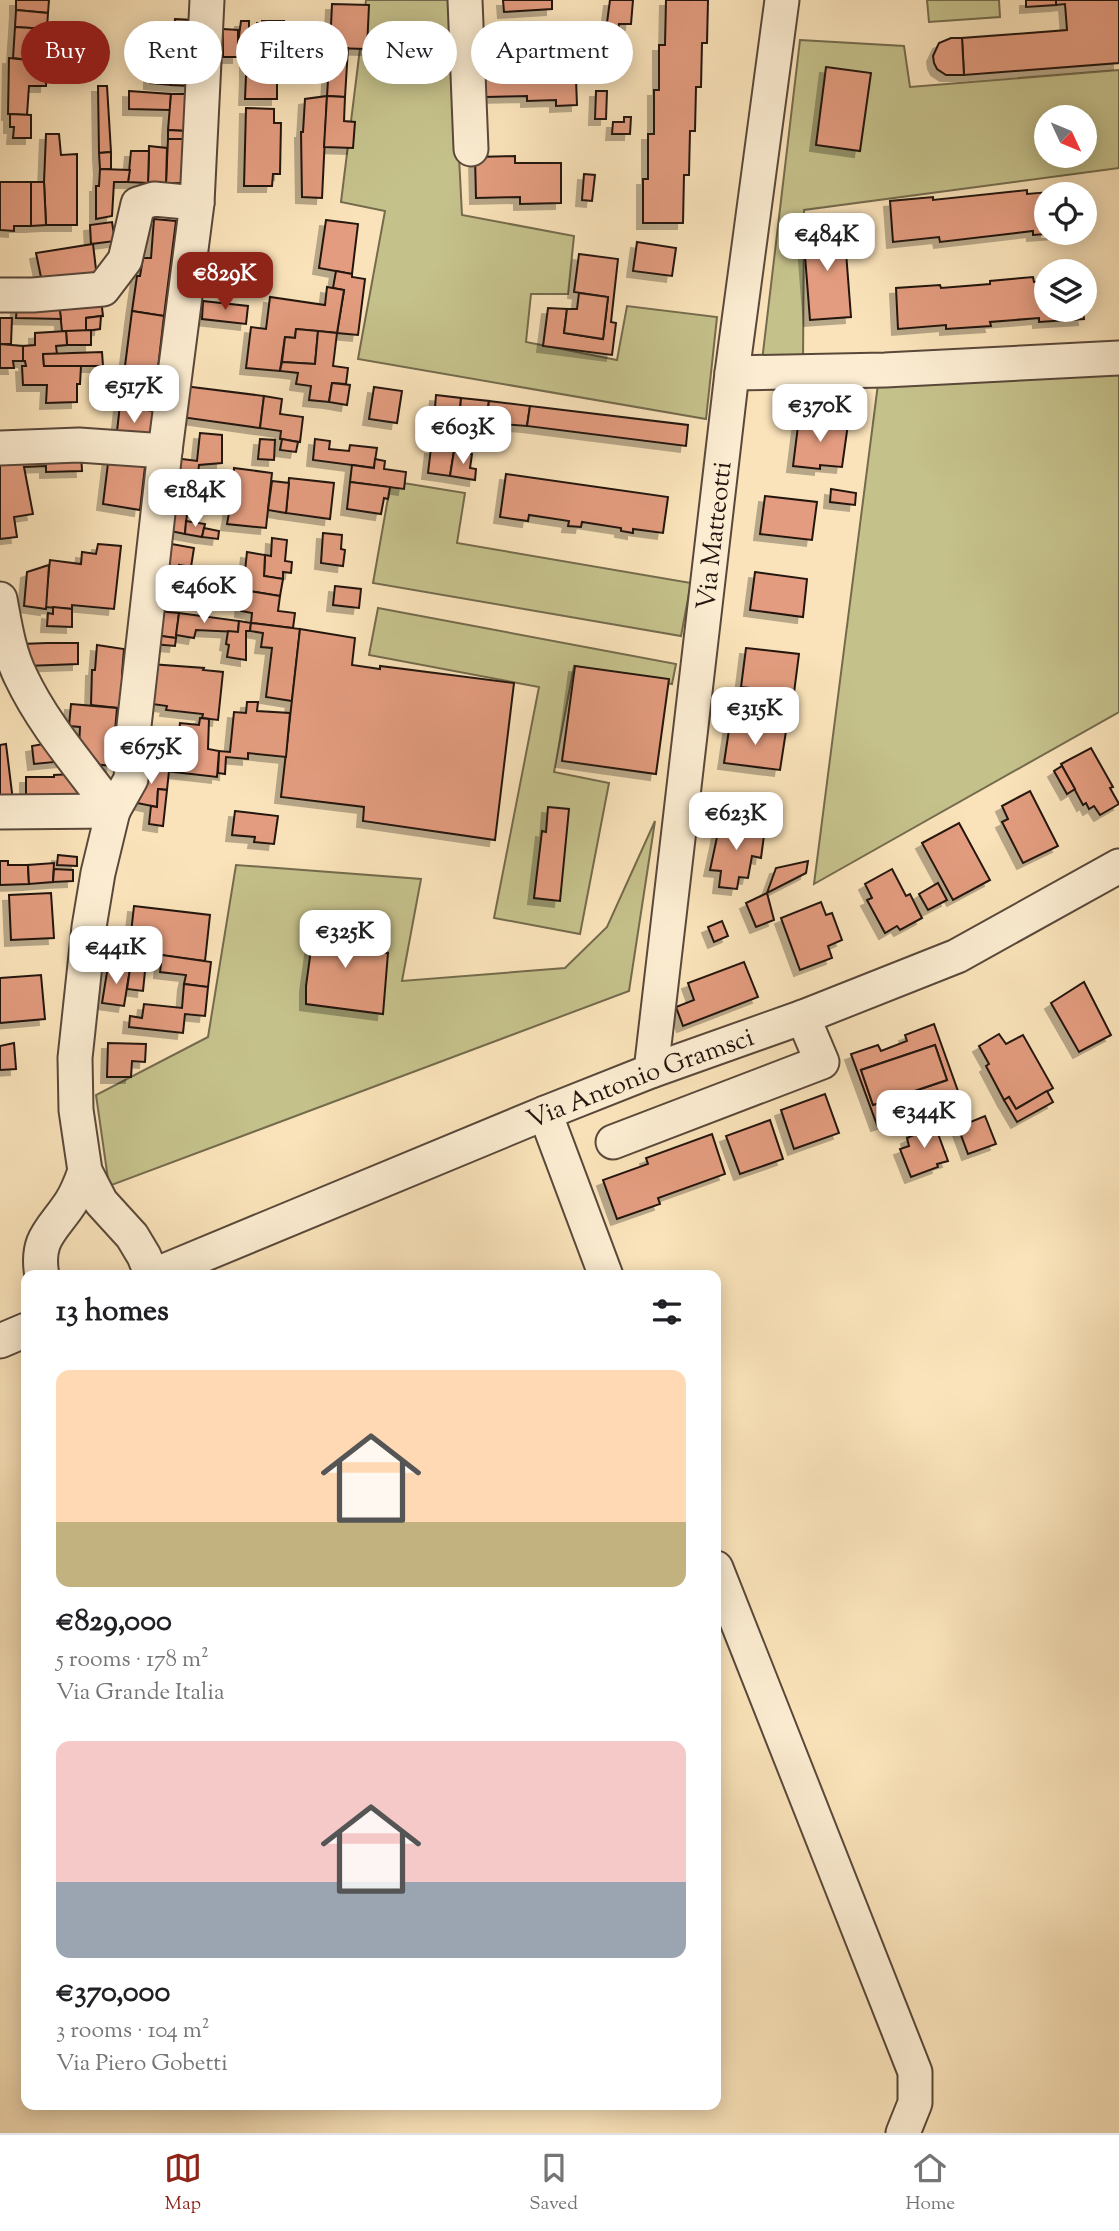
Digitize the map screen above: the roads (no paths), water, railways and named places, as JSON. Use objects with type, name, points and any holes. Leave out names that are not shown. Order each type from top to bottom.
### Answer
[{"type":"street","points":[[150,1270],[132,1236],[100,1202],[85,1171],[76,1110],[75,1058],[89,927],[98,873],[113,811],[131,779],[134,726],[165,451],[197,203],[207,0]]},
{"type":"street","points":[[465,0],[471,149]]},
{"type":"street","name":"Via Matteotti","points":[[651,1072],[732,373],[782,0]]},
{"type":"street","points":[[0,295],[103,289],[125,260],[138,204],[154,199],[197,203]]},
{"type":"street","points":[[732,373],[885,370],[1119,358]]},
{"type":"street","points":[[0,448],[79,445],[165,451]]},
{"type":"street","points":[[0,599],[8,642],[21,677],[42,713],[113,811]]},
{"type":"street","points":[[0,812],[113,811]]},
{"type":"street","name":"Via Antonio Gramsci","points":[[166,1270],[545,1113],[803,1017],[957,956],[1119,866]]},
{"type":"street","points":[[613,1142],[822,1062],[803,1017]]},
{"type":"street","points":[[545,1113],[604,1270]]},
{"type":"street","points":[[41,1270],[41,1246],[52,1226],[71,1202],[85,1171]]},
{"type":"street","points":[[0,1342],[21,1332]]},
{"type":"street","points":[[721,1581],[915,2072],[915,2103],[903,2133]]}]
